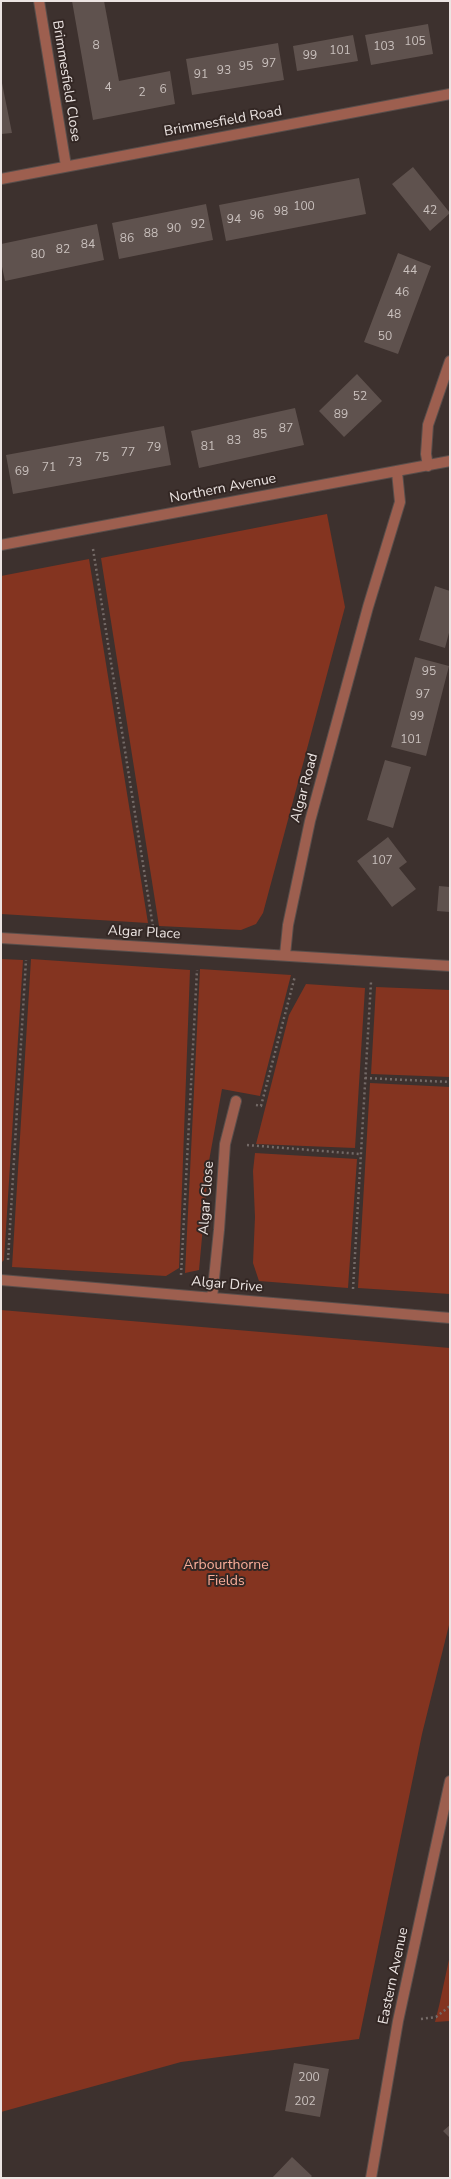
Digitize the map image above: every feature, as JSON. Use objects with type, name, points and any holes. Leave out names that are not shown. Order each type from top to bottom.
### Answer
[{"type":"street","name":"Brimmesfield Close","points":[[39,1],[66,166]]},
{"type":"street","name":"Brimmesfield Road","points":[[1,179],[450,94]]},
{"type":"street","points":[[428,466],[426,454],[428,425],[450,361]]},
{"type":"street","name":"Northern Avenue","points":[[1,545],[90,529],[218,503],[397,472],[450,461]]},
{"type":"street","name":"Algar Road","points":[[285,955],[288,925],[310,821],[368,607],[400,502],[400,486],[397,472]]},
{"type":"street","name":"Algar Place","points":[[1,938],[285,955]]},
{"type":"street","points":[[285,955],[450,966]]},
{"type":"street","name":"Algar Close","points":[[212,1298],[225,1144],[236,1101]]},
{"type":"street","name":"Algar Drive","points":[[4,1280],[450,1318]]},
{"type":"street","name":"Eastern Avenue","points":[[370,2178],[398,2021],[450,1781]]},
{"type":"path","points":[[90,529],[156,948]]},
{"type":"path","points":[[4,1280],[28,940]]},
{"type":"path","points":[[180,1295],[198,950]]},
{"type":"path","points":[[236,1101],[261,1106],[300,956]]},
{"type":"path","points":[[352,1309],[372,961]]},
{"type":"path","points":[[365,1078],[450,1082]]},
{"type":"path","points":[[225,1144],[360,1154]]},
{"type":"path","points":[[398,2021],[436,2017],[450,2006]]},
{"type":"green space","points":[[327,514],[345,607],[263,913],[256,924],[241,930],[159,926],[101,558]]},
{"type":"green space","points":[[89,559],[148,923],[1,914],[1,576]]},
{"type":"green space","points":[[1,959],[23,960],[4,1260],[1,1263]]},
{"type":"green space","points":[[31,959],[190,970],[179,1268],[166,1276],[12,1267]]},
{"type":"green space","points":[[200,969],[291,975],[260,1096],[222,1089],[209,1161],[199,1270],[185,1273]]},
{"type":"green space","points":[[306,984],[365,988],[355,1148],[256,1144],[289,1015]]},
{"type":"green space","points":[[376,987],[450,990],[450,1077],[371,1074]]},
{"type":"green space","points":[[370,1083],[450,1087],[450,1294],[358,1288]]},
{"type":"green space","points":[[255,1153],[357,1159],[348,1288],[259,1281],[253,1263],[255,1217],[253,1171]]},
{"type":"green space","name":"Arbourthorne Fields","points":[[1,1310],[450,1348],[450,1621],[422,1734],[359,2039],[181,2062],[1,2112]]},
{"type":"green space","points":[[450,1955],[450,2021],[435,2022],[439,2006]]},
{"type":"building","points":[[72,1],[104,1],[119,81],[170,71],[175,104],[93,120]]},
{"type":"building","points":[[428,24],[433,54],[371,65],[365,35]]},
{"type":"building","points":[[353,35],[358,61],[297,71],[293,46]]},
{"type":"building","points":[[278,43],[284,80],[192,95],[186,59]]},
{"type":"building","points":[[1,78],[12,133],[1,134]]},
{"type":"building","points":[[413,167],[450,213],[430,231],[392,184]]},
{"type":"building","points":[[359,178],[366,214],[226,241],[219,205]]},
{"type":"building","points":[[206,204],[213,240],[119,259],[112,223]]},
{"type":"building","points":[[97,224],[104,260],[5,281],[1,262],[1,244]]},
{"type":"building","points":[[398,253],[431,266],[398,354],[364,342]]},
{"type":"building","points":[[357,374],[382,401],[344,437],[319,411]]},
{"type":"building","points":[[295,408],[304,445],[199,468],[191,431]]},
{"type":"building","points":[[164,426],[171,465],[13,494],[6,455]]},
{"type":"building","points":[[435,586],[450,591],[450,629],[445,648],[419,640]]},
{"type":"building","points":[[415,657],[449,666],[426,756],[391,747]]},
{"type":"building","points":[[385,760],[411,767],[393,828],[367,820]]},
{"type":"building","points":[[388,837],[407,862],[399,868],[416,889],[392,907],[357,861]]},
{"type":"building","points":[[439,886],[450,887],[450,912],[437,911]]},
{"type":"building","points":[[294,2063],[329,2069],[320,2117],[285,2111]]},
{"type":"building","points":[[450,2125],[450,2138],[443,2131]]},
{"type":"building","points":[[292,2157],[312,2176],[310,2178],[272,2178]]}]
